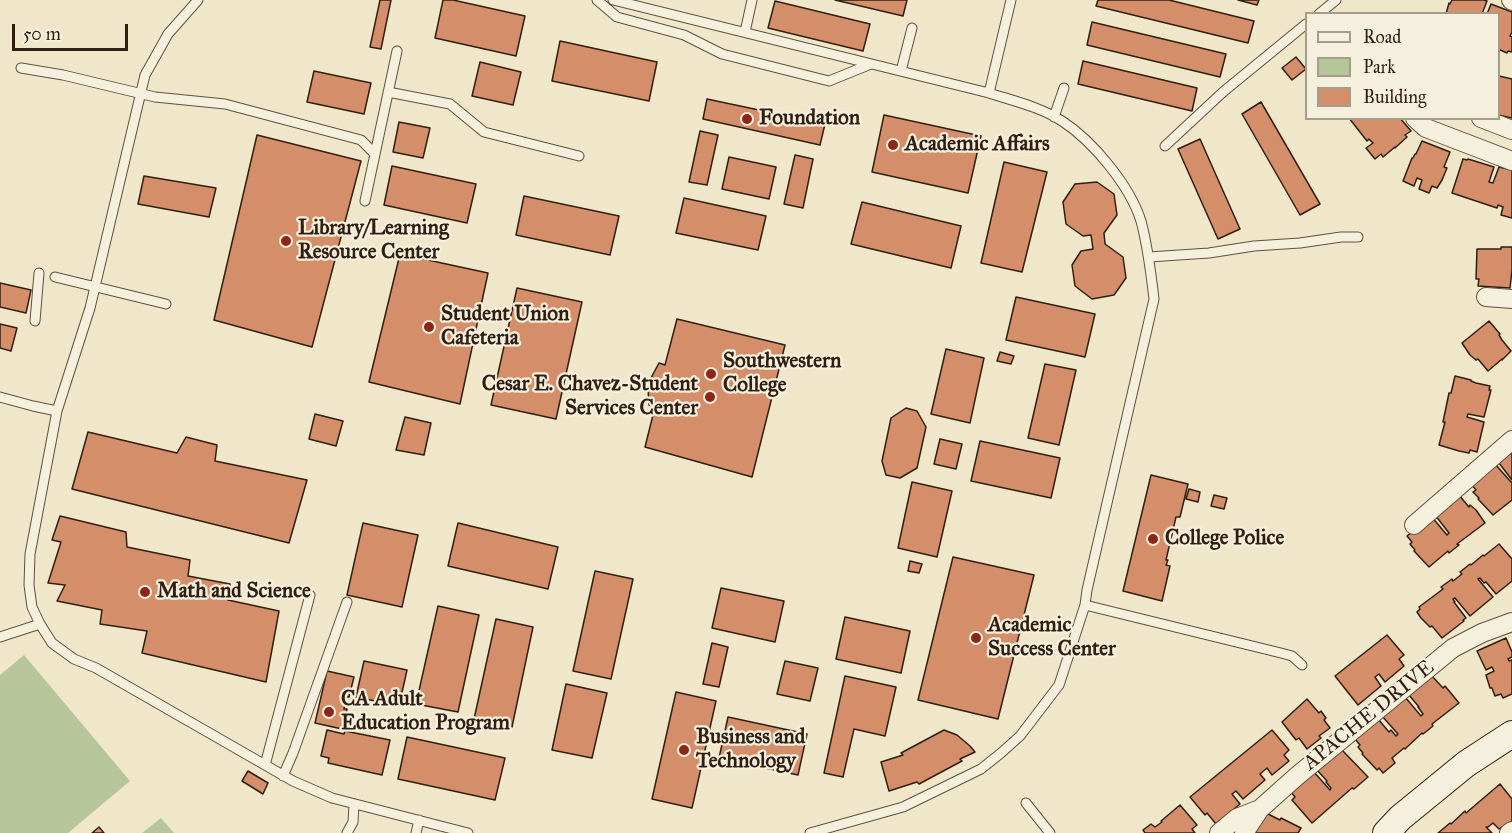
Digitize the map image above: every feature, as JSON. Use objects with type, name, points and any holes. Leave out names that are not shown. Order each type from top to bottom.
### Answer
[{"type":"street","points":[[1417,120],[1425,128],[1512,160]]},
{"type":"street","points":[[1486,120],[1512,130]]},
{"type":"street","points":[[1486,297],[1512,299]]},
{"type":"street","points":[[1414,525],[1512,440]]},
{"type":"street","name":"APACHE DRIVE","points":[[1244,833],[1260,809],[1297,776],[1453,648],[1482,633],[1512,622]]},
{"type":"street","points":[[1386,833],[1400,818],[1466,764],[1511,737]]},
{"type":"street","points":[[1219,833],[1237,818],[1260,809]]},
{"type":"lane","points":[[198,0],[168,34],[145,75],[90,308],[57,411],[30,554],[29,585],[32,608],[52,643],[74,659],[96,668],[293,781],[332,798],[468,833]]},
{"type":"lane","points":[[597,0],[617,17],[684,35],[722,54],[829,81],[871,64]]},
{"type":"lane","points":[[613,0],[989,93],[1031,106],[1062,122],[1094,146],[1123,184],[1140,219],[1149,257],[1154,299],[1085,605],[1059,685],[1020,736],[981,769],[903,807],[811,833]]},
{"type":"lane","points":[[745,32],[752,0]]},
{"type":"lane","points":[[989,93],[1011,0]]},
{"type":"lane","points":[[1321,12],[1336,0]]},
{"type":"lane","points":[[1165,146],[1223,92],[1305,25]]},
{"type":"lane","points":[[901,71],[912,28]]},
{"type":"lane","points":[[364,201],[397,51]]},
{"type":"lane","points":[[21,68],[63,75],[155,97],[225,104],[362,140],[375,154]]},
{"type":"lane","points":[[1054,117],[1064,88]]},
{"type":"lane","points":[[388,92],[450,104],[484,132],[579,156]]},
{"type":"lane","points":[[1149,257],[1358,237]]},
{"type":"lane","points":[[35,321],[39,273]]},
{"type":"lane","points":[[55,277],[166,304]]},
{"type":"lane","points":[[0,397],[57,411]]},
{"type":"lane","points":[[266,765],[310,595]]},
{"type":"lane","points":[[284,776],[347,602]]},
{"type":"lane","points":[[1085,605],[1292,656],[1302,665]]},
{"type":"lane","points":[[0,637],[40,624]]},
{"type":"lane","points":[[1026,803],[1050,833]]},
{"type":"lane","points":[[347,833],[353,822],[354,804]]},
{"type":"lane","points":[[416,833],[418,820]]},
{"type":"green space","points":[[24,655],[130,781],[68,833],[0,833],[0,675]]},
{"type":"green space","points":[[161,818],[174,833],[142,833]]},
{"type":"building","points":[[380,0],[391,0],[381,49],[370,47]]},
{"type":"building","points":[[443,0],[453,0],[525,16],[516,56],[435,38]]},
{"type":"building","points":[[835,0],[907,0],[903,16]]},
{"type":"building","points":[[1098,0],[1169,0],[1254,21],[1248,43],[1096,6]]},
{"type":"building","points":[[1238,0],[1259,0],[1257,5]]},
{"type":"building","points":[[1452,0],[1487,1],[1483,12],[1447,12]]},
{"type":"building","points":[[775,1],[870,24],[863,51],[768,28]]},
{"type":"building","points":[[1491,4],[1512,12],[1510,36],[1512,37],[1512,52],[1507,53],[1500,50],[1500,12],[1488,12]]},
{"type":"building","points":[[1092,22],[1226,54],[1220,77],[1087,45]]},
{"type":"building","points":[[560,41],[657,62],[649,101],[552,81]]},
{"type":"building","points":[[1296,57],[1305,70],[1292,80],[1282,68]]},
{"type":"building","points":[[1083,61],[1197,88],[1192,111],[1078,84]]},
{"type":"building","points":[[480,62],[521,72],[513,105],[472,96]]},
{"type":"building","points":[[314,71],[371,83],[364,114],[307,102]]},
{"type":"building","points":[[1500,76],[1512,79],[1512,118],[1500,115]]},
{"type":"building","points":[[707,99],[825,124],[820,145],[703,119]]},
{"type":"building","points":[[1261,102],[1320,204],[1300,215],[1242,114]]},
{"type":"building","points":[[884,115],[981,136],[968,193],[872,172]]},
{"type":"building","points":[[1351,120],[1402,120],[1411,131],[1395,148],[1383,157],[1381,154],[1375,159],[1366,148],[1373,143],[1369,139],[1367,141]]},
{"type":"building","points":[[399,122],[430,128],[423,158],[393,152]]},
{"type":"building","points":[[700,131],[718,135],[707,185],[689,182]]},
{"type":"building","name":"Library/Learning Resource Center","points":[[257,135],[361,161],[312,347],[214,320]]},
{"type":"building","points":[[1200,139],[1240,229],[1218,239],[1178,149]]},
{"type":"building","points":[[1422,141],[1450,152],[1442,180],[1437,188],[1432,186],[1429,193],[1419,189],[1422,180],[1417,178],[1414,186],[1403,181]]},
{"type":"building","points":[[795,155],[813,159],[803,208],[784,204]]},
{"type":"building","points":[[729,157],[776,167],[769,199],[722,189]]},
{"type":"building","points":[[1463,159],[1494,167],[1489,182],[1493,183],[1499,167],[1512,170],[1512,218],[1501,215],[1503,207],[1498,205],[1497,208],[1452,193]]},
{"type":"building","points":[[1004,162],[1047,172],[1022,272],[981,263]]},
{"type":"building","points":[[392,166],[476,184],[467,223],[384,205]]},
{"type":"building","points":[[144,176],[216,188],[209,217],[138,204]]},
{"type":"building","points":[[1097,182],[1114,194],[1117,215],[1104,233],[1105,244],[1123,257],[1126,278],[1114,295],[1092,299],[1075,286],[1072,265],[1081,251],[1093,249],[1091,235],[1083,236],[1066,224],[1063,202],[1075,184]]},
{"type":"building","points":[[524,196],[619,216],[610,255],[516,235]]},
{"type":"building","points":[[684,198],[766,216],[758,250],[676,233]]},
{"type":"building","points":[[862,202],[961,226],[951,268],[851,244]]},
{"type":"building","points":[[1501,247],[1512,247],[1510,288],[1478,286],[1479,279],[1476,279],[1477,249],[1501,249]]},
{"type":"building","name":"Student Union Cafeteria","points":[[400,254],[488,273],[460,404],[369,382]]},
{"type":"building","points":[[0,283],[31,290],[26,313],[0,307]]},
{"type":"building","points":[[517,288],[582,302],[556,419],[491,405]]},
{"type":"building","points":[[1016,297],[1095,314],[1085,357],[1006,340]]},
{"type":"building","name":"Cesar E. Chavez-Student Services Center","points":[[677,319],[785,345],[752,477],[645,447],[655,407],[649,405],[648,389],[659,363],[665,365]]},
{"type":"building","points":[[1489,321],[1511,351],[1488,371],[1478,359],[1470,355],[1462,343]]},
{"type":"building","points":[[0,324],[17,328],[11,351],[0,348]]},
{"type":"building","points":[[946,349],[984,358],[970,423],[931,414]]},
{"type":"building","points":[[1000,352],[1014,356],[1011,364],[997,361]]},
{"type":"building","points":[[1045,364],[1076,370],[1059,445],[1028,438]]},
{"type":"building","points":[[1455,376],[1490,386],[1484,417],[1468,414],[1467,417],[1484,422],[1477,452],[1470,450],[1469,453],[1439,445],[1449,393],[1451,393]]},
{"type":"building","points":[[906,408],[917,411],[926,427],[917,468],[900,478],[886,475],[882,461],[891,418]]},
{"type":"building","points":[[315,414],[343,421],[336,446],[309,439]]},
{"type":"building","points":[[405,417],[431,423],[424,455],[396,450]]},
{"type":"building","name":"Math and Science","points":[[88,432],[177,453],[186,437],[217,445],[215,461],[307,480],[289,543],[72,489]]},
{"type":"building","points":[[940,439],[962,444],[956,469],[934,464]]},
{"type":"building","points":[[980,441],[1060,458],[1051,498],[971,481]]},
{"type":"building","points":[[1512,451],[1512,480],[1499,463]]},
{"type":"building","points":[[1495,464],[1512,482],[1512,500],[1493,515],[1473,492],[1476,490],[1471,484]]},
{"type":"building","name":"College Police","points":[[1151,475],[1188,484],[1180,517],[1176,517],[1166,560],[1168,560],[1166,565],[1170,566],[1162,601],[1123,591]]},
{"type":"building","points":[[912,482],[952,491],[937,557],[898,548]]},
{"type":"building","points":[[1189,489],[1200,492],[1198,502],[1186,499]]},
{"type":"building","points":[[1458,494],[1469,507],[1470,505],[1476,510],[1485,523],[1429,567],[1414,551],[1410,544],[1412,542],[1407,536],[1431,516],[1447,535],[1449,533],[1435,515]]},
{"type":"building","points":[[1214,495],[1227,498],[1224,509],[1211,506]]},
{"type":"building","name":"Math and Science","points":[[60,516],[126,532],[127,547],[190,560],[188,576],[230,584],[228,600],[279,611],[266,682],[142,653],[147,631],[100,624],[102,610],[57,601],[65,585],[48,583],[61,542],[52,540]]},
{"type":"building","points":[[363,523],[418,535],[402,607],[347,595]]},
{"type":"building","points":[[458,523],[558,547],[548,589],[448,566]]},
{"type":"building","points":[[1499,544],[1512,559],[1512,581],[1496,594],[1486,582],[1478,579],[1493,597],[1470,616],[1455,598],[1453,599],[1466,618],[1442,638],[1421,618],[1417,612],[1419,607],[1443,589],[1441,587],[1462,574],[1460,572],[1470,564]]},
{"type":"building","name":"Academic Success Center","points":[[953,557],[1034,575],[998,719],[918,700]]},
{"type":"building","points":[[910,561],[922,564],[919,573],[908,571]]},
{"type":"building","points":[[595,571],[633,579],[611,679],[573,671]]},
{"type":"building","points":[[721,588],[784,601],[775,642],[712,628]]},
{"type":"building","points":[[438,606],[479,615],[458,712],[416,704]]},
{"type":"building","points":[[845,617],[910,631],[901,673],[836,659]]},
{"type":"building","points":[[496,619],[533,627],[512,727],[474,719]]},
{"type":"building","points":[[1387,635],[1404,655],[1399,659],[1404,666],[1385,682],[1379,674],[1375,677],[1381,686],[1358,705],[1335,676]]},
{"type":"building","points":[[1506,638],[1512,652],[1512,657],[1508,659],[1512,660],[1512,694],[1503,698],[1501,694],[1495,696],[1490,688],[1486,675],[1494,671],[1492,667],[1486,670],[1477,651]]},
{"type":"building","points":[[712,643],[728,647],[719,687],[703,684]]},
{"type":"building","points":[[364,661],[407,670],[399,706],[356,697]]},
{"type":"building","points":[[785,661],[818,668],[810,701],[777,694]]},
{"type":"building","points":[[327,671],[354,677],[349,697],[346,697],[344,709],[347,709],[342,729],[315,723]]},
{"type":"building","points":[[845,676],[896,687],[885,736],[854,729],[843,777],[824,773]]},
{"type":"building","points":[[1432,676],[1443,688],[1445,686],[1459,703],[1392,758],[1395,763],[1383,773],[1379,768],[1377,770],[1362,754],[1358,747],[1360,745],[1355,739],[1378,719],[1389,732],[1391,730],[1396,736],[1398,734],[1382,716],[1405,697],[1421,716],[1423,714],[1419,707],[1409,695]]},
{"type":"building","points":[[566,684],[607,693],[592,758],[552,750]]},
{"type":"building","name":"Business and Technology","points":[[676,692],[716,701],[692,808],[652,799]]},
{"type":"building","points":[[1307,699],[1319,713],[1321,711],[1330,728],[1307,749],[1299,738],[1296,740],[1282,722]]},
{"type":"building","points":[[728,717],[807,734],[798,775],[719,758]]},
{"type":"building","points":[[327,730],[344,734],[345,731],[390,740],[382,775],[328,763],[329,758],[321,756]]},
{"type":"building","points":[[944,730],[957,735],[975,752],[919,784],[917,782],[889,791],[881,762],[903,755],[901,753]]},
{"type":"building","points":[[1272,730],[1289,750],[1284,755],[1289,761],[1272,775],[1267,768],[1260,774],[1265,780],[1243,799],[1236,791],[1232,794],[1240,804],[1216,824],[1190,797]]},
{"type":"building","points":[[407,737],[505,758],[495,800],[398,779]]},
{"type":"building","points":[[1341,749],[1368,777],[1312,823],[1292,800],[1295,797],[1290,791],[1313,771],[1330,790],[1327,781],[1317,770]]},
{"type":"building","points":[[248,771],[268,783],[263,794],[242,781]]},
{"type":"building","points":[[1500,784],[1512,799],[1512,821],[1499,829],[1493,823],[1486,827],[1492,833],[1438,833],[1465,811],[1466,813]]},
{"type":"building","points":[[1180,805],[1197,825],[1192,829],[1195,833],[1145,833],[1143,830],[1151,824],[1155,827]]},
{"type":"building","points":[[1266,813],[1301,828],[1298,833],[1255,833]]},
{"type":"building","points":[[99,827],[104,833],[92,833]]},
{"type":"place","name":"Foundation","points":[[747,119]]},
{"type":"place","name":"Academic Affairs","points":[[893,145]]},
{"type":"place","name":"Library/Learning Resource Center","points":[[286,241]]},
{"type":"place","name":"Student Union Cafeteria","points":[[429,327]]},
{"type":"place","name":"Southwestern College","points":[[711,374]]},
{"type":"place","name":"Cesar E. Chavez-Student Services Center","points":[[710,397]]},
{"type":"place","name":"College Police","points":[[1153,539]]},
{"type":"place","name":"Math and Science","points":[[145,592]]},
{"type":"place","name":"Academic Success Center","points":[[976,638]]},
{"type":"place","name":"CA Adult Education Program","points":[[329,712]]},
{"type":"place","name":"Business and Technology","points":[[684,750]]}]
